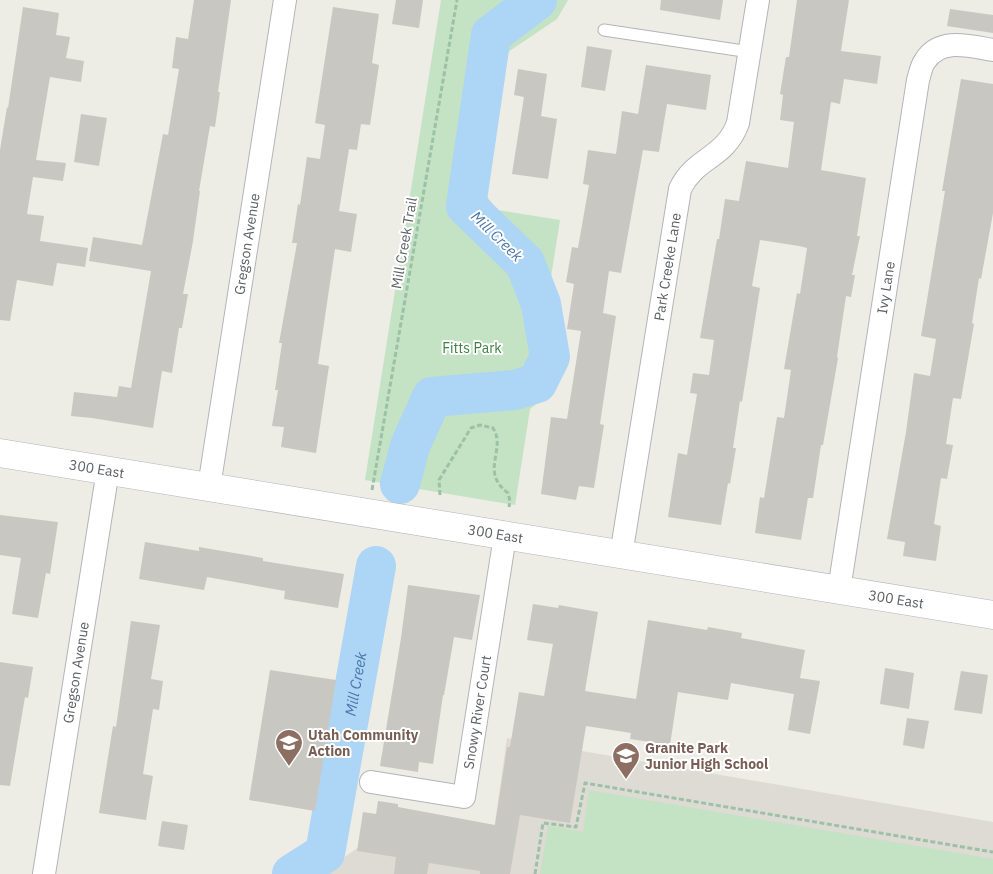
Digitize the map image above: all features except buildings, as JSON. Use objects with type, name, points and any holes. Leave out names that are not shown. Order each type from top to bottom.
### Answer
[{"type":"street","name":"Gregson Avenue","points":[[209,487],[285,0]]},
{"type":"street","name":"Park Creeke Lane","points":[[622,555],[680,189],[690,173],[698,165],[717,153],[728,143],[734,134],[738,123],[758,0]]},
{"type":"street","name":"Ivy Lane","points":[[839,590],[918,80],[924,62],[936,48],[948,45],[962,45],[993,50]]},
{"type":"street","name":"300 East","points":[[0,453],[993,615]]},
{"type":"street","name":"Gregson Avenue","points":[[44,874],[108,470]]},
{"type":"street","name":"Snowy River Court","points":[[371,782],[464,797],[505,536]]},
{"type":"lane","points":[[604,30],[750,52]]},
{"type":"path","name":"Mill Creek Trail","points":[[372,490],[457,0]]},
{"type":"path","points":[[440,495],[439,480],[471,428],[480,425],[493,428],[498,436],[498,445],[494,457],[494,471],[500,486],[508,493],[509,507]]},
{"type":"path","points":[[535,874],[543,823],[576,828],[585,783],[993,852]]},
{"type":"shaded area","name":"Granite Park Junior High School","points":[[507,738],[993,822],[993,874],[320,874],[362,845],[489,865]]},
{"type":"green space","name":"Fitts Park","points":[[441,0],[568,0],[557,19],[505,54],[483,191],[497,210],[560,220],[548,296],[561,370],[549,394],[530,409],[515,505],[365,480]]},
{"type":"green space","points":[[589,790],[993,859],[993,874],[540,874],[548,826],[583,832]]},
{"type":"waterway","name":"Mill Creek","points":[[400,484],[410,446],[432,397],[515,390],[537,383],[550,357],[541,304],[525,263],[466,206],[491,35],[537,0]]},
{"type":"waterway","name":"Mill Creek","points":[[292,874],[325,853],[376,566]]},
{"type":"place","name":"Utah Community Action","points":[[289,767]]},
{"type":"place","name":"Granite Park Junior High School","points":[[626,780]]}]
